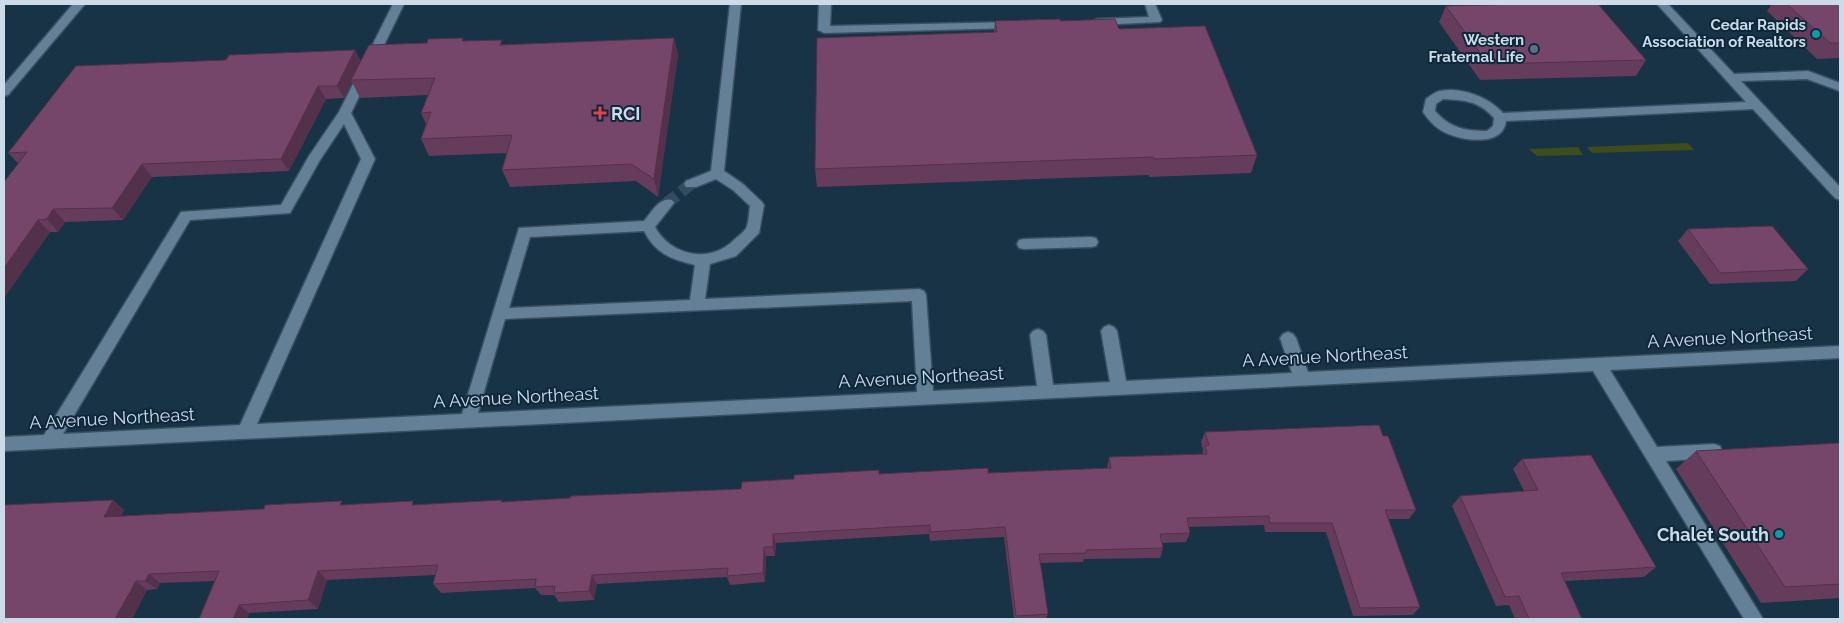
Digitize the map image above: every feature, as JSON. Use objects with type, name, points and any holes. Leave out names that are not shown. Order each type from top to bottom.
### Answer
[{"type":"street","points":[[4,92],[79,4]]},
{"type":"street","points":[[49,442],[186,215],[285,210],[314,158],[345,112],[398,4]]},
{"type":"street","points":[[717,173],[736,4]]},
{"type":"street","points":[[825,4],[824,30],[1029,24]]},
{"type":"street","points":[[1088,22],[1156,20],[1150,4]]},
{"type":"street","points":[[1662,4],[1840,195]]},
{"type":"street","points":[[1731,78],[1808,75],[1840,87]]},
{"type":"street","points":[[1441,95],[1465,96],[1489,105],[1500,118],[1500,127],[1490,136],[1465,136],[1440,126],[1429,112],[1430,102],[1441,95]]},
{"type":"street","points":[[1500,118],[1757,105]]},
{"type":"street","points":[[246,431],[368,159],[345,112]]},
{"type":"street","points":[[690,184],[717,173]]},
{"type":"street","points":[[648,226],[656,241],[676,255],[703,261],[731,252],[754,229],[757,205],[738,187],[717,173]]},
{"type":"street","points":[[468,420],[524,232],[648,226],[667,203]]},
{"type":"street","points":[[1024,244],[1091,242]]},
{"type":"street","points":[[697,305],[703,261]]},
{"type":"street","points":[[499,314],[919,295],[925,397]]},
{"type":"street","points":[[1109,331],[1119,387]]},
{"type":"street","points":[[1038,335],[1046,391]]},
{"type":"street","points":[[1288,338],[1302,378]]},
{"type":"street","name":"A Avenue Northeast","points":[[4,444],[1840,352]]},
{"type":"street","points":[[1597,363],[1754,619]]},
{"type":"street","points":[[1653,454],[1732,450]]},
{"type":"green space","points":[[1688,143],[1694,150],[1592,153],[1587,147]]},
{"type":"green space","points":[[1578,147],[1583,155],[1537,156],[1529,149]]},
{"type":"building","name":"Western Fraternal Life","points":[[1598,4],[1646,60],[1488,64],[1446,6]]},
{"type":"building","points":[[1787,4],[1840,4],[1840,43],[1830,43]]},
{"type":"building","points":[[1060,19],[1060,21],[1115,19],[1119,29],[1205,26],[1257,155],[815,169],[817,38],[997,32],[995,21]]},
{"type":"building","points":[[463,38],[462,41],[502,40],[500,45],[674,38],[654,179],[631,164],[502,170],[512,135],[421,139],[431,112],[421,113],[435,78],[351,80],[369,45],[427,43],[428,39]]},
{"type":"building","points":[[355,50],[337,86],[318,86],[281,159],[142,164],[112,208],[53,209],[47,219],[38,220],[4,268],[4,182],[27,152],[8,153],[76,66],[226,60],[229,55]]},
{"type":"building","points":[[1772,226],[1808,269],[1720,273],[1688,229]]},
{"type":"building","points":[[1379,425],[1383,436],[1388,436],[1416,510],[1385,510],[1420,607],[1360,608],[1332,523],[1270,523],[1269,516],[1187,518],[1190,533],[1160,534],[1163,548],[1086,550],[1086,553],[1039,554],[1048,614],[1016,616],[1005,527],[930,532],[930,525],[773,534],[773,547],[764,547],[763,573],[727,576],[728,568],[592,575],[589,591],[554,593],[555,586],[535,587],[536,579],[433,584],[438,565],[318,571],[308,600],[239,605],[233,619],[199,619],[219,571],[149,574],[145,581],[136,581],[115,619],[4,619],[4,505],[113,500],[104,517],[264,509],[265,505],[342,501],[340,505],[413,501],[412,505],[741,489],[742,482],[794,479],[794,475],[879,470],[879,474],[988,468],[988,473],[1111,468],[1109,457],[1207,454],[1205,446],[1209,445],[1205,432]]},
{"type":"building","name":"Chalet South","points":[[1840,443],[1840,584],[1785,587],[1696,451]]},
{"type":"building","points":[[1591,455],[1656,567],[1561,573],[1582,619],[1529,619],[1519,596],[1505,597],[1460,496],[1538,490],[1522,459]]},
{"type":"tunnel","points":[[667,203],[691,184]]},
{"type":"place","name":"Cedar Rapids Association of Realtors","points":[[1816,34]]},
{"type":"place","name":"Western Fraternal Life","points":[[1534,49]]},
{"type":"place","name":"RCI","points":[[600,113]]},
{"type":"place","name":"Chalet South","points":[[1779,534]]}]
